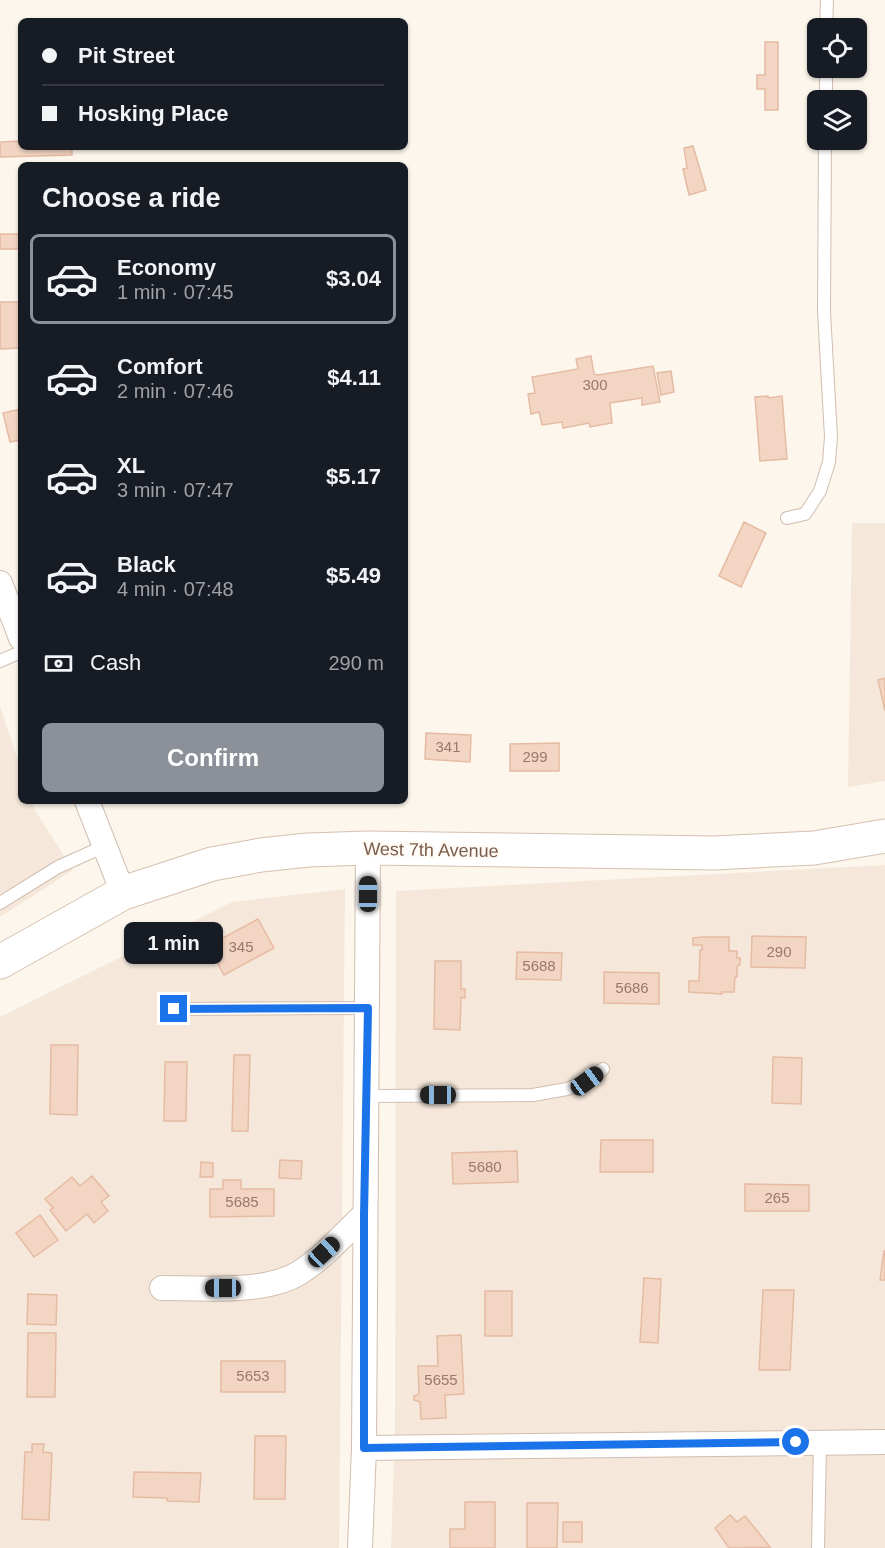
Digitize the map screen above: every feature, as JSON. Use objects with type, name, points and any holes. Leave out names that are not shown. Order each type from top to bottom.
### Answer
[{"type":"main road","name":"West 7th Avenue","points":[[0,962],[123,892],[212,864],[261,855],[308,850],[368,849],[714,853],[814,848],[885,836]]},
{"type":"street","points":[[0,583],[18,630]]},
{"type":"street","points":[[88,804],[123,892]]},
{"type":"street","points":[[360,1548],[364,1448],[368,849]]},
{"type":"street","points":[[162,1288],[223,1288],[274,1284],[299,1273],[364,1215]]},
{"type":"street","points":[[364,1448],[885,1442]]},
{"type":"lane","points":[[826,18],[827,0]]},
{"type":"lane","points":[[787,518],[805,514],[820,491],[829,462],[831,437],[824,312],[825,150]]},
{"type":"lane","points":[[0,661],[18,653]]},
{"type":"lane","points":[[0,903],[58,867],[105,846]]},
{"type":"lane","points":[[174,1009],[368,1008]]},
{"type":"lane","points":[[366,1096],[533,1095],[567,1089],[587,1081],[603,1069]]},
{"type":"lane","points":[[818,1548],[820,1442]]},
{"type":"shaded area","points":[[852,523],[885,523],[885,781],[848,787]]},
{"type":"shaded area","points":[[0,706],[18,760],[18,804],[33,804],[73,870],[0,917]]},
{"type":"shaded area","points":[[885,865],[885,1548],[391,1548],[395,1431],[396,891]]},
{"type":"shaded area","points":[[345,889],[339,1548],[0,1548],[0,1017],[232,902]]},
{"type":"building","points":[[765,42],[778,42],[778,110],[765,110],[765,89],[757,89],[757,75],[765,75]]},
{"type":"building","points":[[18,141],[18,150],[72,150],[72,155],[0,157],[0,142]]},
{"type":"building","points":[[693,146],[706,190],[689,195],[683,169],[687,168],[684,148]]},
{"type":"building","points":[[0,234],[18,234],[18,249],[0,249]]},
{"type":"building","points":[[0,302],[18,302],[18,348],[0,349]]},
{"type":"building","points":[[591,356],[594,374],[598,375],[653,366],[660,402],[642,405],[642,398],[610,403],[612,423],[590,427],[589,423],[563,428],[562,422],[542,425],[539,412],[531,414],[528,394],[535,393],[532,377],[578,369],[576,359]]},
{"type":"building","points":[[671,371],[674,392],[661,395],[657,373]]},
{"type":"building","points":[[768,396],[768,398],[782,396],[787,459],[760,461],[755,397]]},
{"type":"building","points":[[18,410],[18,441],[10,442],[3,413]]},
{"type":"building","points":[[744,522],[766,533],[741,587],[719,576]]},
{"type":"building","points":[[885,678],[885,711],[878,680]]},
{"type":"building","points":[[426,733],[471,735],[470,762],[425,759]]},
{"type":"building","points":[[559,743],[559,771],[510,771],[510,744]]},
{"type":"building","points":[[258,919],[274,948],[224,975],[208,946]]},
{"type":"building","points":[[752,936],[806,937],[805,968],[751,967]]},
{"type":"building","points":[[729,937],[729,951],[737,951],[737,958],[740,958],[734,992],[722,992],[722,994],[689,992],[689,981],[699,981],[700,950],[702,950],[702,945],[693,945],[693,938]]},
{"type":"building","points":[[517,952],[562,953],[561,980],[516,979]]},
{"type":"building","points":[[435,961],[461,961],[461,989],[465,989],[465,998],[461,997],[460,1030],[434,1029]]},
{"type":"building","points":[[604,972],[659,973],[659,1004],[604,1003]]},
{"type":"building","points":[[51,1045],[78,1045],[77,1115],[50,1114]]},
{"type":"building","points":[[234,1055],[250,1055],[248,1131],[232,1131]]},
{"type":"building","points":[[773,1057],[802,1058],[801,1104],[772,1103]]},
{"type":"building","points":[[165,1062],[187,1062],[186,1121],[164,1121]]},
{"type":"building","points":[[601,1140],[653,1140],[653,1172],[600,1172]]},
{"type":"building","points":[[517,1151],[518,1182],[453,1184],[452,1153]]},
{"type":"building","points":[[280,1160],[302,1161],[301,1179],[279,1178]]},
{"type":"building","points":[[201,1162],[213,1163],[213,1177],[200,1177]]},
{"type":"building","points":[[92,1176],[109,1196],[101,1202],[108,1211],[94,1223],[87,1214],[66,1231],[50,1210],[53,1208],[45,1199],[72,1177],[80,1186]]},
{"type":"building","points":[[223,1180],[241,1180],[241,1189],[274,1189],[274,1216],[210,1217],[210,1189],[223,1189]]},
{"type":"building","points":[[745,1184],[809,1185],[809,1211],[745,1211]]},
{"type":"building","points":[[40,1215],[58,1240],[34,1257],[16,1233]]},
{"type":"building","points":[[884,1251],[885,1280],[880,1280]]},
{"type":"building","points":[[644,1278],[661,1279],[658,1343],[640,1342]]},
{"type":"building","points":[[763,1290],[794,1290],[790,1370],[759,1370]]},
{"type":"building","points":[[485,1291],[512,1291],[512,1336],[485,1336]]},
{"type":"building","points":[[28,1294],[57,1295],[56,1325],[27,1324]]},
{"type":"building","points":[[28,1333],[56,1333],[55,1397],[27,1397]]},
{"type":"building","points":[[461,1335],[464,1394],[445,1395],[446,1418],[421,1419],[420,1402],[414,1400],[414,1396],[419,1394],[418,1366],[438,1366],[437,1336]]},
{"type":"building","points":[[221,1361],[285,1361],[285,1392],[221,1392]]},
{"type":"building","points":[[255,1436],[286,1436],[285,1499],[254,1499]]},
{"type":"building","points":[[32,1444],[44,1444],[43,1452],[52,1453],[49,1520],[22,1519],[25,1452],[32,1452]]},
{"type":"building","points":[[134,1472],[201,1473],[199,1502],[133,1497]]},
{"type":"building","points":[[465,1502],[495,1502],[495,1548],[450,1548],[450,1529],[465,1529]]},
{"type":"building","points":[[527,1503],[558,1503],[557,1548],[527,1548]]},
{"type":"building","points":[[730,1515],[737,1522],[745,1516],[770,1547],[729,1548],[715,1528]]},
{"type":"building","points":[[563,1522],[582,1522],[582,1542],[563,1542]]},
{"type":"route","points":[[174,1009],[368,1008],[364,1215],[364,1448],[796,1442]]}]
